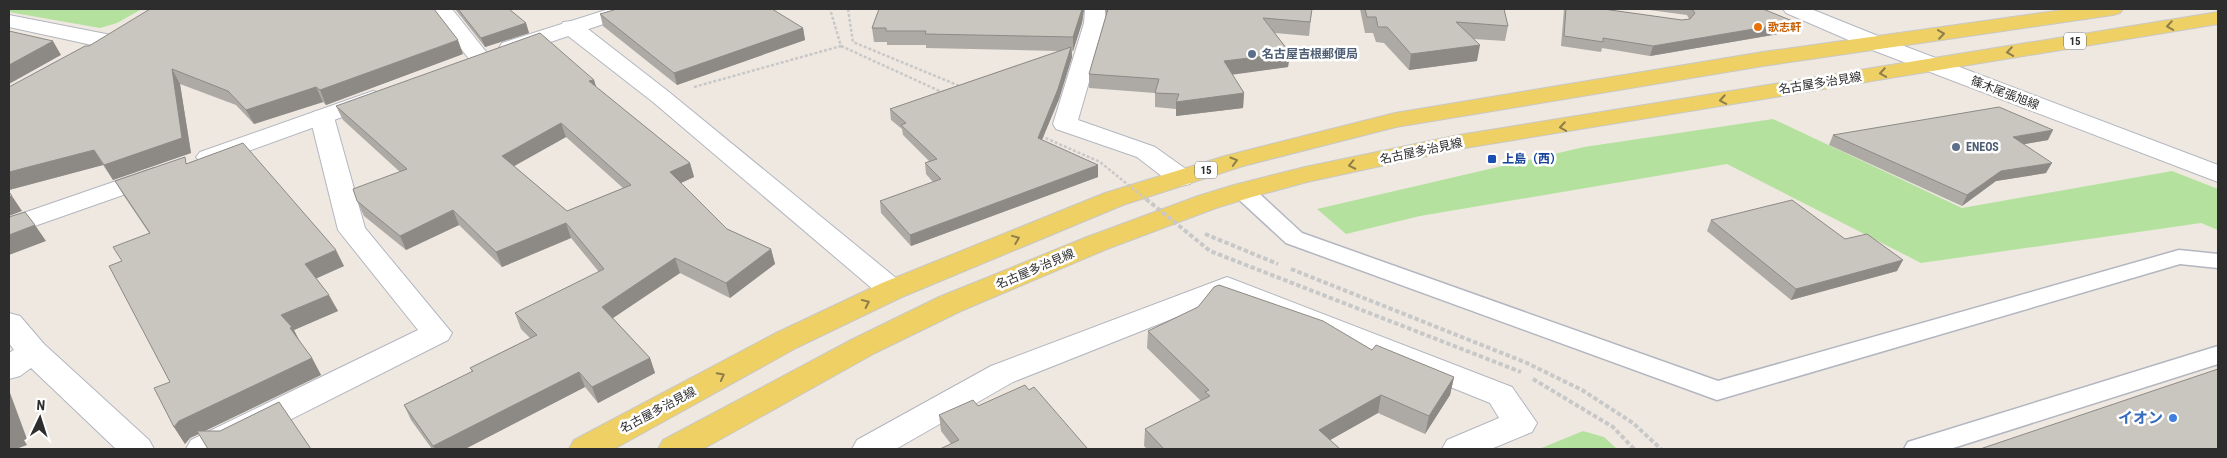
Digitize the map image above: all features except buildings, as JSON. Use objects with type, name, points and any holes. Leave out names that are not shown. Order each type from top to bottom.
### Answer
[{"type":"main road","name":"名古屋多治見線","points":[[586,449],[787,340],[892,290],[1114,198],[1234,161],[1395,120],[1763,59],[2114,9]]},
{"type":"main road","name":"名古屋多治見線","points":[[675,449],[864,346],[950,304],[1097,243],[1243,191],[1305,175],[1459,142],[2218,18]]},
{"type":"street","points":[[441,9],[471,61],[629,9]]},
{"type":"street","points":[[1095,9],[1095,23],[1065,124],[1146,152],[1181,178]]},
{"type":"street","name":"篠木尾張旭線","points":[[1793,9],[1875,43],[2218,174]]},
{"type":"street","points":[[9,21],[114,36],[82,54]]},
{"type":"street","points":[[571,27],[661,97],[892,290]]},
{"type":"street","points":[[9,227],[322,117],[396,89]]},
{"type":"street","points":[[202,449],[436,333],[352,230],[322,117]]},
{"type":"street","points":[[869,449],[1002,374],[1227,286],[1501,396],[1520,423],[1459,449]]},
{"type":"street","points":[[9,323],[21,360],[137,449]]},
{"type":"lane","points":[[1243,191],[1294,238],[1717,391],[2179,257],[2218,261]]},
{"type":"lane","points":[[1918,449],[2218,356]]},
{"type":"path","points":[[830,9],[841,46]]},
{"type":"path","points":[[848,9],[853,42],[965,88]]},
{"type":"path","points":[[661,97],[841,46],[948,94]]},
{"type":"path","points":[[1038,134],[1100,162],[1210,251],[1521,372],[1613,427],[1634,449]]},
{"type":"path","points":[[1183,211],[1207,236],[1280,265]]},
{"type":"path","points":[[1289,269],[1527,363],[1582,390],[1633,423],[1661,449]]},
{"type":"green space","points":[[9,9],[142,9],[117,23],[100,28],[9,12]]},
{"type":"green space","points":[[1773,119],[1962,208],[2172,171],[2218,189],[2218,230],[2201,223],[1921,263],[1727,164],[1420,216],[1346,234],[1317,209],[1584,147]]},
{"type":"green space","points":[[1583,431],[1604,437],[1617,449],[1539,449]]},
{"type":"place","name":"歌志軒","points":[[1758,27]]},
{"type":"place","name":"名古屋吉根郵便局","points":[[1252,54]]},
{"type":"place","name":"ENEOS","points":[[1956,147]]},
{"type":"place","name":"上島（西）","points":[[1492,159]]},
{"type":"place","name":"イオン","points":[[2173,418]]}]
